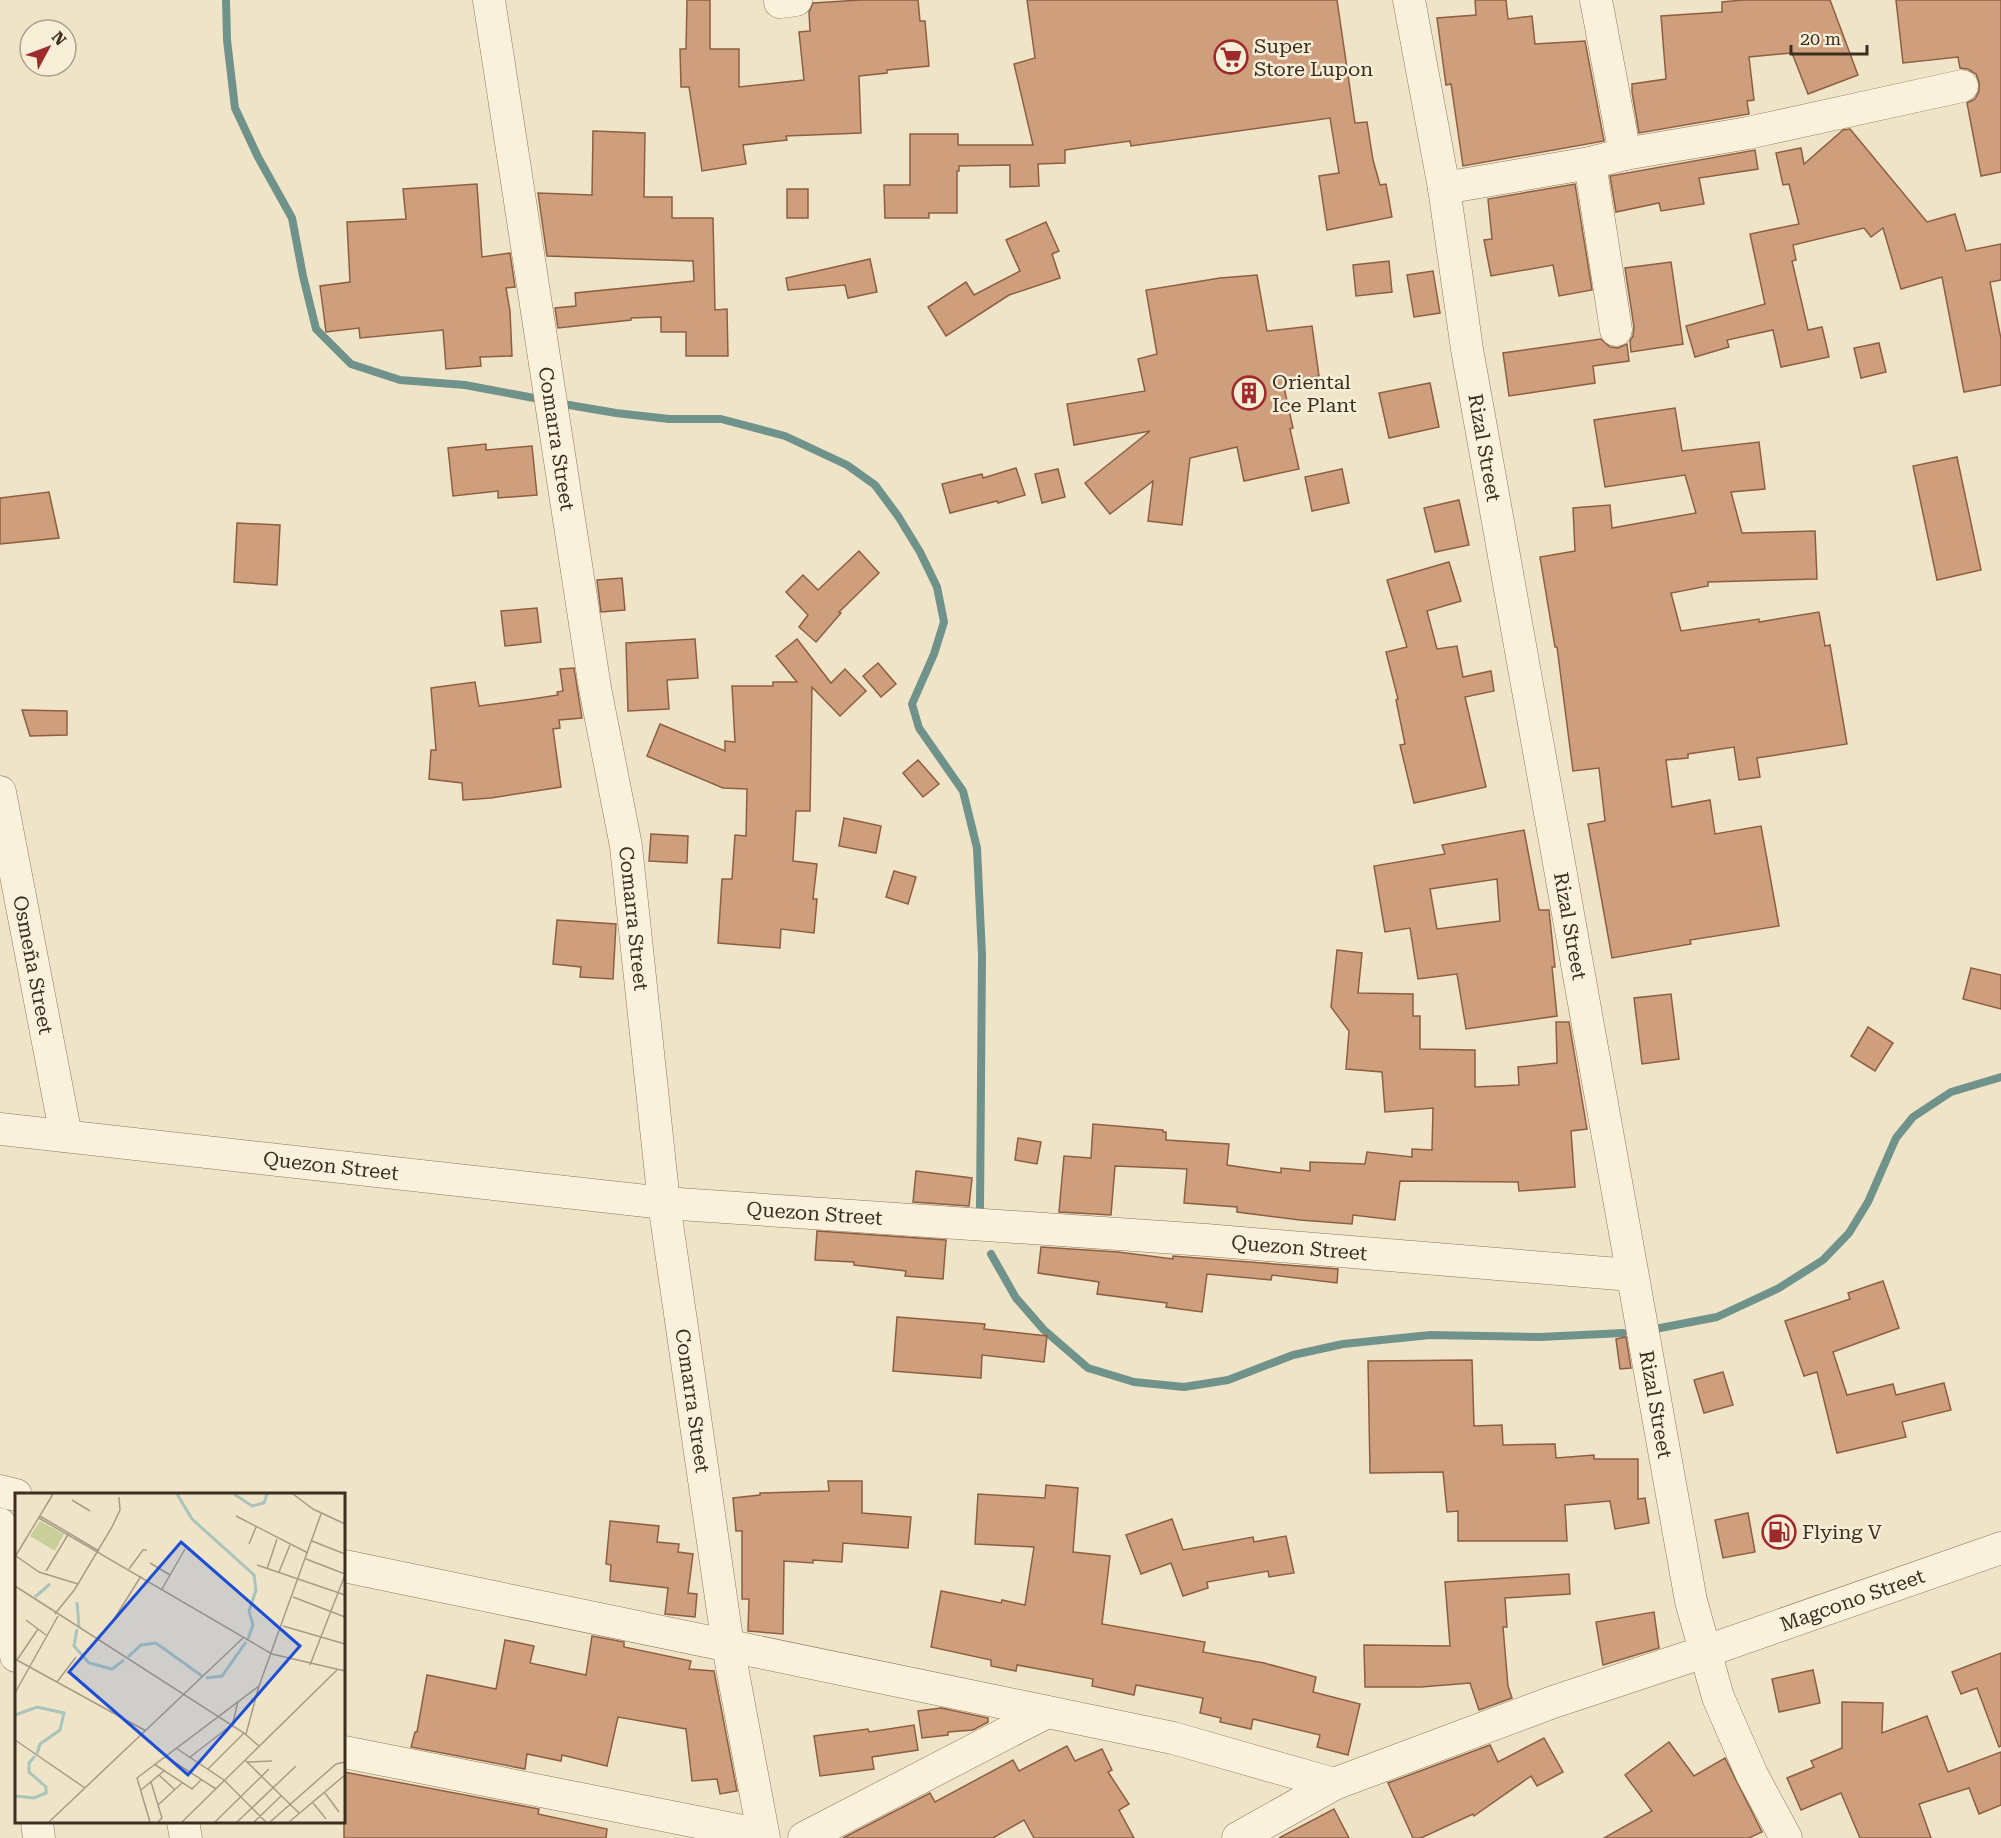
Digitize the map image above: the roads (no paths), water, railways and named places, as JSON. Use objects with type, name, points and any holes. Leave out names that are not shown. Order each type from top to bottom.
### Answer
[{"type":"street","name":"Comarra Street","points":[[489,0],[595,688],[626,846],[664,1203],[728,1646],[764,1837]]},
{"type":"street","name":"Rizal Street","points":[[1409,0],[1444,188],[1467,350],[1689,1589],[1704,1652],[1732,1733],[1786,1838]]},
{"type":"street","points":[[1596,0],[1625,154]]},
{"type":"street","points":[[1444,188],[1590,163],[1625,154],[1748,134],[1962,86]]},
{"type":"street","points":[[1590,163],[1616,330]]},
{"type":"street","name":"Osmeña Street","points":[[0,792],[66,1136]]},
{"type":"street","name":"Quezon Street","points":[[0,1129],[664,1203],[1194,1239],[1631,1275]]},
{"type":"street","points":[[0,1491],[15,1495]]},
{"type":"street","points":[[0,1524],[15,1648]]},
{"type":"street","name":"Magcono Street","points":[[1238,1838],[1335,1784],[1553,1702],[1704,1652],[2001,1548]]},
{"type":"street","points":[[345,1566],[1173,1738],[1335,1784]]},
{"type":"street","points":[[804,1838],[1047,1712]]},
{"type":"street","points":[[345,1752],[764,1837]]},
{"type":"street","points":[[37,1823],[39,1838]]},
{"type":"street","points":[[183,1823],[186,1838]]},
{"type":"waterway","points":[[226,0],[227,40],[235,108],[258,157],[292,218],[316,329],[351,364],[400,380],[465,385],[534,398]]},
{"type":"waterway","points":[[569,405],[669,419],[721,419],[785,436],[847,465],[875,485],[898,516],[920,552],[937,587],[944,622],[934,654],[912,704],[919,728],[963,791],[977,848],[982,955],[980,1210]]},
{"type":"waterway","points":[[1655,1329],[1717,1317],[1779,1288],[1823,1260],[1849,1233],[1868,1202],[1896,1138],[1913,1117],[1951,1092],[2001,1077]]},
{"type":"waterway","points":[[991,1254],[1016,1298],[1044,1330],[1088,1368],[1134,1382],[1184,1387],[1228,1380],[1293,1355],[1343,1344],[1430,1335],[1540,1337],[1623,1333]]},
{"type":"place","name":"Super Store Lupon","points":[[1231,57]]},
{"type":"place","name":"Oriental Ice Plant","points":[[1249,393]]},
{"type":"place","name":"Flying V","points":[[1779,1532]]}]
